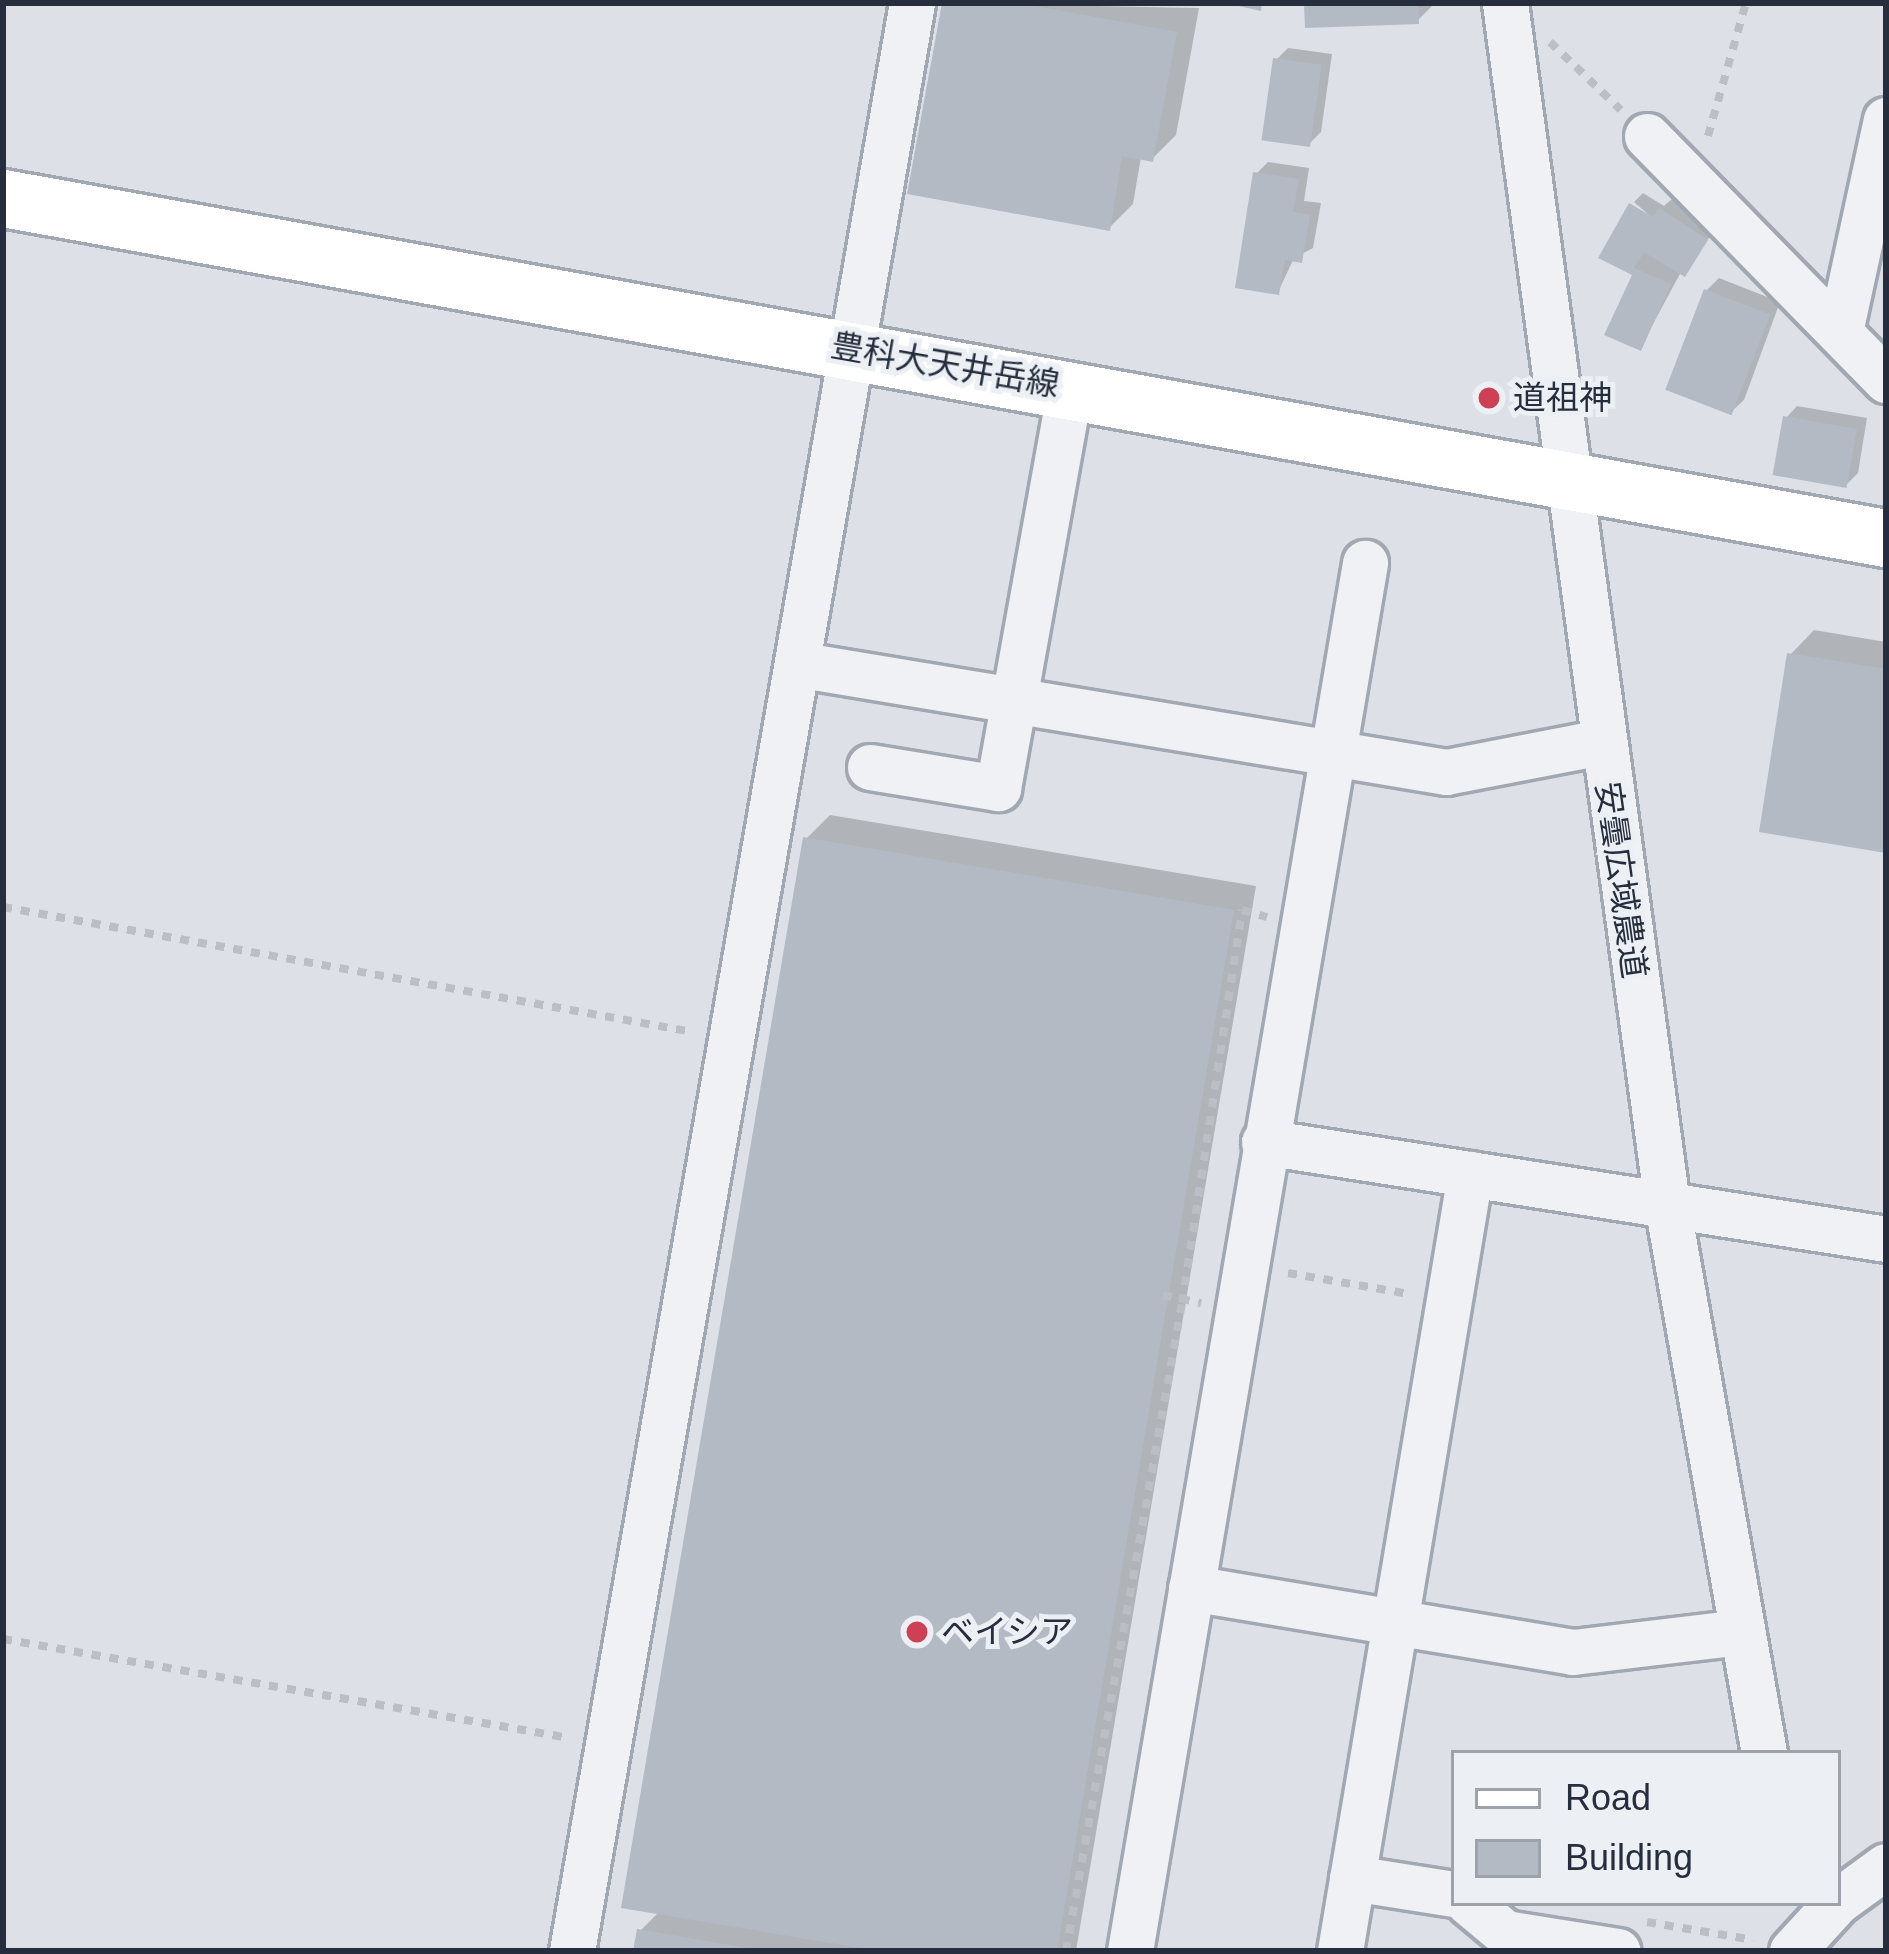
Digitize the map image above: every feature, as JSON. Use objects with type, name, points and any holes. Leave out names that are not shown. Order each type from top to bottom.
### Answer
[{"type":"main road","name":"豊科大天井岳線","points":[[3,198],[1886,538]]},
{"type":"street","points":[[572,1951],[802,665],[912,3]]},
{"type":"street","name":"安曇広域農道","points":[[1505,3],[1565,483],[1666,1204],[1763,1750]]},
{"type":"street","points":[[1840,332],[1886,120]]},
{"type":"street","points":[[1647,136],[1886,380]]},
{"type":"street","points":[[870,767],[998,788],[1070,388]]},
{"type":"street","points":[[1130,1951],[1365,562]]},
{"type":"street","points":[[802,665],[1331,758],[1446,772],[1602,742]]},
{"type":"street","points":[[1264,1142],[1886,1239]]},
{"type":"street","points":[[1340,1951],[1470,1174]]},
{"type":"street","points":[[1191,1588],[1574,1652],[1741,1631]]},
{"type":"street","points":[[1841,1899],[1886,1866]]},
{"type":"street","points":[[1352,1878],[1451,1894]]},
{"type":"street","points":[[1472,1906],[1504,1933],[1618,1951]]},
{"type":"street","points":[[1795,1937],[1832,1906]]},
{"type":"path","points":[[1694,183],[1746,3]]},
{"type":"path","points":[[1546,40],[1647,136]]},
{"type":"path","points":[[1066,1951],[1182,1303],[1242,910],[1275,919],[1279,896]]},
{"type":"path","points":[[3,907],[732,1039]]},
{"type":"path","points":[[1271,1270],[1422,1297]]},
{"type":"path","points":[[1162,1295],[1182,1303],[1218,1294]]},
{"type":"path","points":[[3,1639],[610,1745]]},
{"type":"building","points":[[942,3],[1019,3],[1177,32],[1153,162],[1122,156],[1110,231],[907,194]]},
{"type":"building","points":[[1225,3],[1262,3],[1261,11]]},
{"type":"building","points":[[1304,3],[1418,3],[1419,24],[1305,28]]},
{"type":"building","points":[[1273,58],[1322,65],[1310,147],[1261,140]]},
{"type":"building","points":[[1253,172],[1299,179],[1293,212],[1310,215],[1302,263],[1285,260],[1279,295],[1235,288]]},
{"type":"building","points":[[1629,203],[1653,217],[1659,208],[1708,240],[1685,277],[1644,252],[1634,268],[1671,284],[1641,351],[1604,335],[1632,275],[1598,258]]},
{"type":"building","points":[[1704,289],[1770,314],[1732,415],[1665,390]]},
{"type":"building","points":[[1783,416],[1857,429],[1846,488],[1773,475]]},
{"type":"building","points":[[1787,653],[1886,669],[1886,853],[1759,832]]},
{"type":"building","points":[[803,837],[1234,910],[1057,1951],[879,1951],[621,1908]]},
{"type":"building","points":[[637,1929],[753,1949],[753,1951],[633,1951]]},
{"type":"place","name":"道祖神","points":[[1489,398]]},
{"type":"place","name":"ベイシア","points":[[917,1632]]}]
